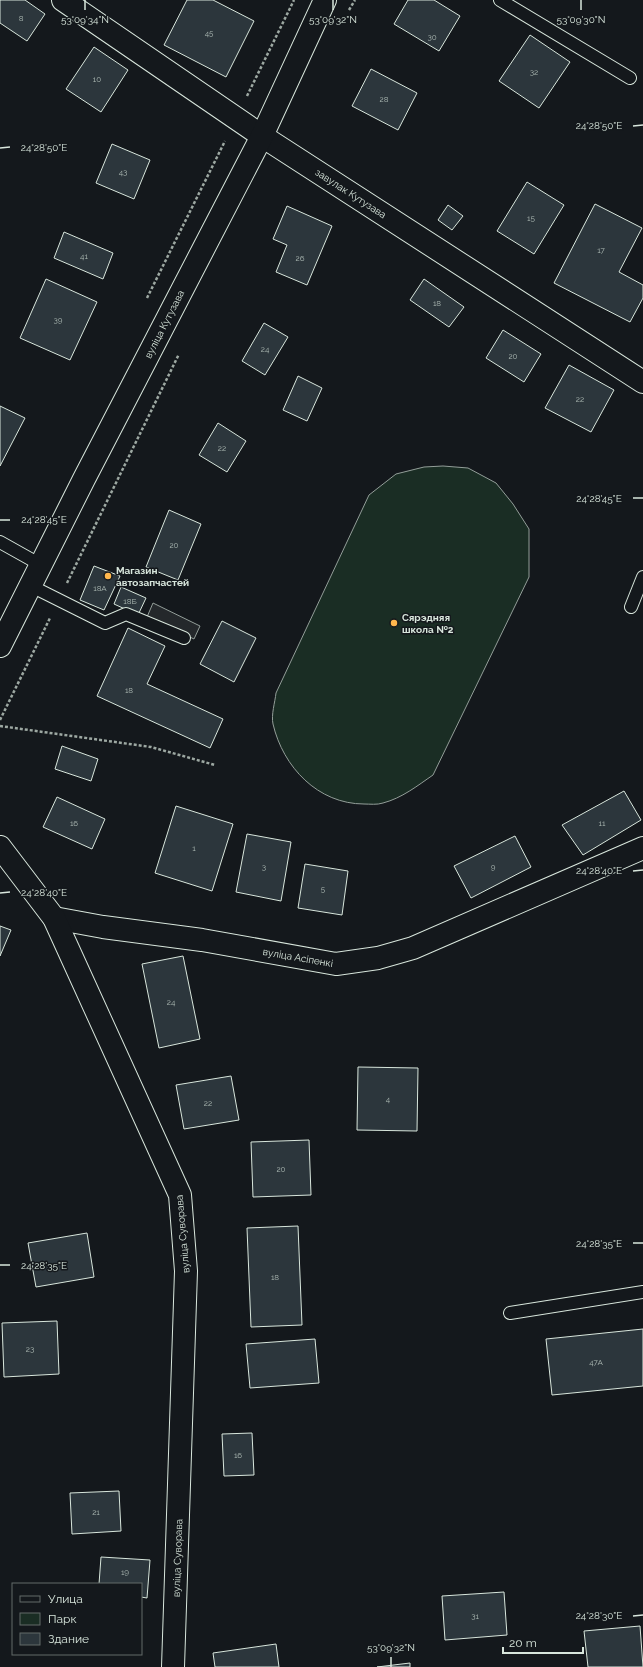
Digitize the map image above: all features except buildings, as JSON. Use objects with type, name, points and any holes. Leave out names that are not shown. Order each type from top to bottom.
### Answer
[{"type":"street","name":"завулак Кутузава","points":[[63,0],[262,136],[643,382]]},
{"type":"street","name":"вуліца Кутузава","points":[[0,646],[262,136],[325,0]]},
{"type":"street","name":"вуліца Суворава","points":[[0,847],[54,918],[180,1195],[186,1271],[173,1667]]},
{"type":"street","name":"вуліца Асіпенкі","points":[[54,918],[103,927],[202,940],[336,964],[378,958],[413,948],[643,848]]},
{"type":"lane","points":[[500,0],[630,78]]},
{"type":"lane","points":[[0,542],[41,565]]},
{"type":"lane","points":[[630,607],[643,577]]},
{"type":"lane","points":[[31,586],[105,623],[126,614],[184,638]]},
{"type":"lane","points":[[510,1313],[643,1292]]},
{"type":"path","points":[[145,304],[294,0]]},
{"type":"path","points":[[347,14],[354,0]]},
{"type":"path","points":[[0,720],[182,348]]},
{"type":"path","points":[[0,726],[151,747],[215,765]]},
{"type":"green space","points":[[443,466],[468,468],[496,483],[513,504],[529,529],[529,577],[433,775],[403,795],[381,804],[347,802],[332,798],[305,780],[285,755],[273,724],[276,693],[369,495],[396,474],[424,467]]},
{"type":"shaded area","points":[[153,603],[200,626],[194,639],[147,617]]},
{"type":"place","name":"Магазин автозапчастей","points":[[108,576]]},
{"type":"place","name":"Сярэдняя школа №2","points":[[394,623]]}]
